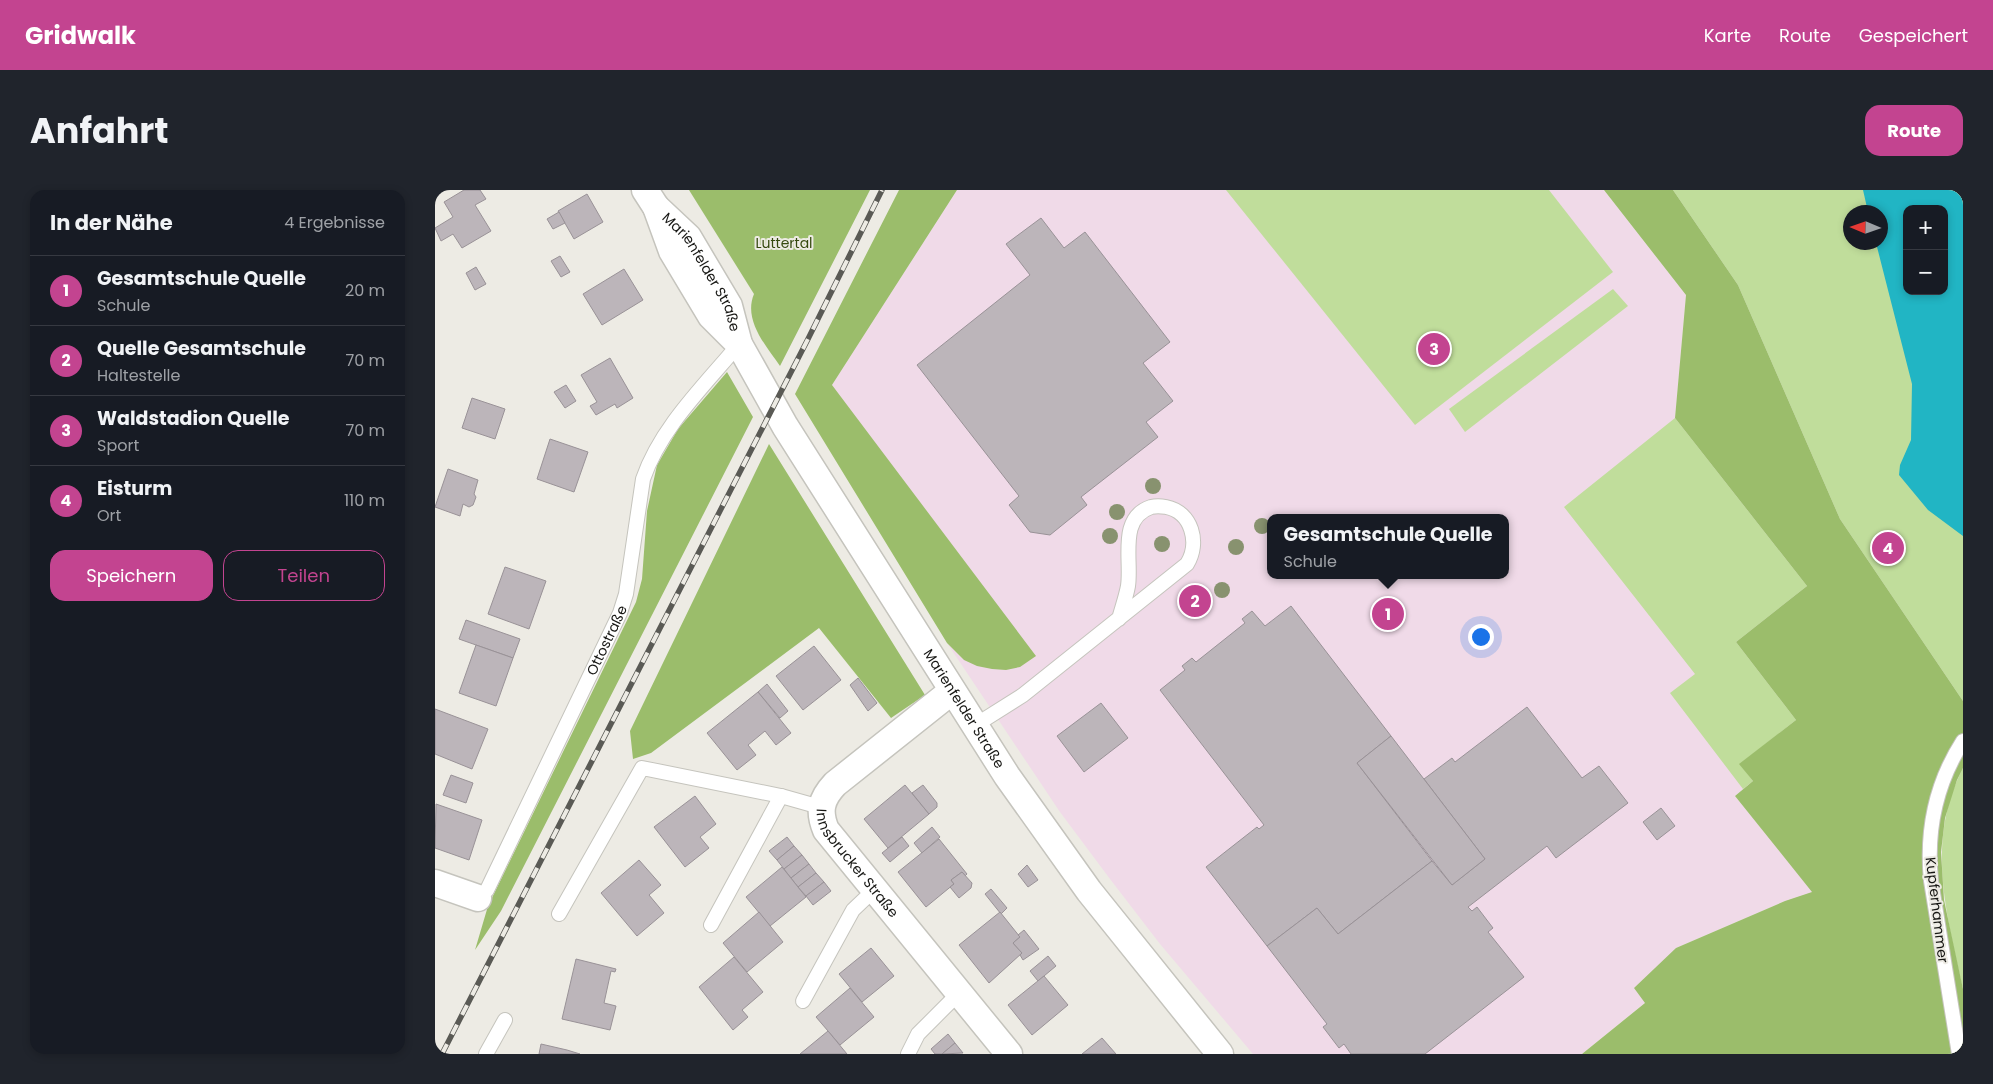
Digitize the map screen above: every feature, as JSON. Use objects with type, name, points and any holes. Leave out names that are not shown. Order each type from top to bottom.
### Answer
[{"type":"street","name":"Marienfelder Straße","points":[[651,198],[688,237],[729,306],[739,344],[785,426],[951,691],[1007,776],[1089,891],[1220,1054]]},
{"type":"street","name":"Innsbrucker Straße","points":[[951,691],[835,784],[826,794],[821,807],[821,819],[826,830],[1009,1054]]},
{"type":"street","name":"Ottostraße","points":[[435,883],[478,898]]},
{"type":"lane","name":"Ottostraße","points":[[478,898],[487,890],[620,613],[626,594],[643,479],[649,462],[672,423],[739,344]]},
{"type":"lane","points":[[974,726],[1023,694],[1119,619],[1187,564],[1193,555],[1194,544],[1190,524],[1177,510],[1161,506],[1151,507],[1135,518],[1131,525],[1129,533],[1128,584],[1119,619]]},
{"type":"lane","name":"Kupferhammer","points":[[1959,1054],[1931,881],[1929,858],[1934,810],[1940,788],[1948,767],[1963,741]]},
{"type":"lane","points":[[559,914],[642,768],[781,796],[821,807]]},
{"type":"lane","points":[[711,925],[781,796]]},
{"type":"lane","points":[[803,1001],[853,910],[874,890]]},
{"type":"lane","points":[[908,1054],[918,1034],[959,993]]},
{"type":"lane","points":[[486,1054],[505,1020]]},
{"type":"shaded area","points":[[957,190],[1604,190],[1686,295],[1675,419],[1753,781],[1735,796],[1813,892],[1785,901],[1676,948],[1646,1002],[1582,1054],[1253,1054],[1160,944],[1060,812],[947,643],[964,660],[832,385]]},
{"type":"green space","name":"Luttertal","points":[[689,190],[870,190],[780,366],[763,341],[754,323],[751,304],[754,294]]},
{"type":"green space","points":[[899,190],[957,190],[832,385],[1036,656],[1020,667],[1006,670],[977,666],[964,660],[947,643],[795,394]]},
{"type":"green space","points":[[1226,190],[1549,190],[1613,272],[1415,425]]},
{"type":"green space","points":[[1604,190],[1673,190],[1738,285],[1840,519],[1963,701],[1963,768],[1957,780],[1945,818],[1941,852],[1944,900],[1963,989],[1963,1054],[1582,1054],[1645,1003],[1634,988],[1676,948],[1785,901],[1812,892],[1735,796],[1753,781],[1739,764],[1796,720],[1736,642],[1807,586],[1675,418],[1686,295]]},
{"type":"green space","points":[[1673,190],[1963,190],[1963,701],[1840,519],[1738,285]]},
{"type":"green space","points":[[1613,289],[1628,306],[1465,432],[1449,409]]},
{"type":"green space","points":[[727,372],[753,417],[501,911],[475,950],[488,906],[636,602],[642,579],[647,511],[657,465],[678,429]]},
{"type":"green space","points":[[1675,418],[1807,586],[1736,642],[1796,720],[1740,764],[1753,781],[1743,789],[1670,693],[1695,674],[1564,507]]},
{"type":"green space","points":[[769,444],[925,695],[891,718],[819,628],[651,753],[633,759],[630,731]]},
{"type":"green space","points":[[1963,768],[1963,989],[1946,905],[1942,850],[1951,795]]},
{"type":"water","points":[[1863,190],[1963,190],[1963,536],[1928,510],[1899,475],[1900,465],[1911,440],[1912,384],[1878,250],[1888,250],[1888,205],[1866,205]]},
{"type":"building","points":[[464,190],[480,190],[486,199],[475,205],[491,231],[462,248],[453,234],[441,241],[435,228],[453,217],[444,202]]},
{"type":"building","points":[[587,194],[603,222],[574,239],[558,211]]},
{"type":"building","points":[[559,212],[565,223],[553,229],[547,219]]},
{"type":"building","points":[[1041,218],[1064,248],[1085,232],[1170,342],[1143,363],[1173,401],[1146,422],[1158,437],[1081,497],[1087,505],[1050,535],[1030,532],[1009,505],[1019,496],[917,365],[1030,275],[1006,244]]},
{"type":"building","points":[[560,256],[570,272],[561,277],[551,261]]},
{"type":"building","points":[[476,267],[486,284],[475,290],[466,273]]},
{"type":"building","points":[[624,269],[643,300],[602,325],[583,294]]},
{"type":"building","points":[[610,358],[633,398],[617,408],[615,404],[596,415],[590,406],[597,402],[581,375]]},
{"type":"building","points":[[566,385],[576,401],[565,408],[554,392]]},
{"type":"building","points":[[472,398],[505,409],[495,439],[462,428]]},
{"type":"building","points":[[550,439],[588,452],[574,492],[537,479]]},
{"type":"building","points":[[448,469],[478,480],[473,505],[469,507],[463,504],[460,516],[435,507]]},
{"type":"building","points":[[1888,535],[1897,539],[1901,548],[1897,557],[1888,561],[1879,557],[1875,548],[1879,539]]},
{"type":"building","points":[[505,567],[546,581],[529,629],[488,614]]},
{"type":"building","points":[[1291,606],[1391,736],[1357,763],[1432,861],[1338,934],[1317,908],[1267,946],[1206,867],[1257,827],[1259,829],[1264,825],[1160,690],[1185,670],[1182,666],[1192,658],[1196,662],[1245,623],[1242,619],[1252,611],[1265,626]]},
{"type":"building","points":[[466,620],[520,639],[513,658],[459,639]]},
{"type":"building","points":[[476,645],[513,658],[496,706],[459,693]]},
{"type":"building","points":[[814,646],[841,680],[803,710],[776,676]]},
{"type":"building","points":[[858,678],[877,703],[868,711],[850,685]]},
{"type":"building","points":[[767,684],[788,711],[780,718],[758,692]]},
{"type":"building","points":[[758,692],[791,733],[776,745],[765,731],[748,745],[756,755],[737,770],[707,733]]},
{"type":"building","points":[[1101,703],[1128,738],[1084,772],[1057,736]]},
{"type":"building","points":[[1527,707],[1582,778],[1599,766],[1628,803],[1556,858],[1547,846],[1468,907],[1472,911],[1477,907],[1493,928],[1488,932],[1524,977],[1425,1054],[1351,1054],[1344,1044],[1339,1048],[1323,1027],[1327,1024],[1267,946],[1317,908],[1338,934],[1432,861],[1452,885],[1485,859],[1424,779],[1452,758],[1455,762]]},
{"type":"building","points":[[435,709],[488,729],[472,769],[435,754]]},
{"type":"building","points":[[1391,736],[1485,859],[1452,885],[1357,763]]},
{"type":"building","points":[[451,775],[473,783],[466,803],[443,795]]},
{"type":"building","points":[[905,785],[929,814],[888,848],[864,819]]},
{"type":"building","points":[[923,785],[937,803],[937,807],[929,814],[912,793]]},
{"type":"building","points":[[695,796],[716,824],[700,837],[709,848],[685,867],[654,827]]},
{"type":"building","points":[[436,804],[482,820],[469,860],[435,848]]},
{"type":"building","points":[[1661,808],[1675,826],[1657,840],[1643,822]]},
{"type":"building","points":[[932,827],[940,837],[922,853],[914,843]]},
{"type":"building","points":[[787,837],[794,846],[777,860],[769,851]]},
{"type":"building","points":[[902,837],[909,846],[890,862],[882,853]]},
{"type":"building","points":[[939,839],[967,874],[965,876],[962,872],[951,880],[954,884],[926,907],[898,872]]},
{"type":"building","points":[[794,846],[802,855],[784,869],[777,860]]},
{"type":"building","points":[[802,855],[809,864],[791,878],[784,869]]},
{"type":"building","points":[[639,860],[661,885],[649,895],[664,913],[637,936],[601,893]]},
{"type":"building","points":[[809,864],[816,873],[798,887],[791,878]]},
{"type":"building","points":[[1027,865],[1038,880],[1028,887],[1018,874]]},
{"type":"building","points":[[782,867],[806,897],[770,926],[746,897]]},
{"type":"building","points":[[962,872],[972,883],[971,888],[959,898],[950,887],[954,884],[951,880]]},
{"type":"building","points":[[816,873],[824,882],[806,896],[798,887]]},
{"type":"building","points":[[824,882],[831,891],[813,905],[806,896]]},
{"type":"building","points":[[991,889],[1007,908],[1001,914],[985,894]]},
{"type":"building","points":[[759,912],[783,942],[747,972],[723,943]]},
{"type":"building","points":[[1000,912],[1020,937],[1013,943],[1022,953],[989,983],[959,945]]},
{"type":"building","points":[[1024,930],[1039,949],[1023,960],[1020,955],[1022,953],[1013,943]]},
{"type":"building","points":[[871,948],[894,976],[862,1002],[839,974]]},
{"type":"building","points":[[1048,956],[1056,966],[1038,981],[1030,971]]},
{"type":"building","points":[[734,957],[763,992],[742,1010],[748,1017],[733,1030],[699,987]]},
{"type":"building","points":[[576,959],[616,969],[615,972],[611,971],[604,1003],[616,1006],[610,1030],[562,1019]]},
{"type":"building","points":[[1044,976],[1068,1005],[1032,1035],[1008,1005]]},
{"type":"building","points":[[850,988],[874,1017],[840,1045],[816,1017]]},
{"type":"building","points":[[828,1031],[847,1054],[800,1054]]},
{"type":"building","points":[[948,1034],[955,1043],[942,1054],[935,1054],[931,1049]]},
{"type":"building","points":[[1102,1038],[1116,1054],[1082,1054]]},
{"type":"building","points":[[955,1043],[963,1053],[942,1054]]},
{"type":"building","points":[[541,1044],[567,1050],[580,1054],[539,1054]]},
{"type":"railway","points":[[442,1054],[808,339],[882,190]]},
{"type":"place","name":"Waldstadion Quelle","points":[[1434,349]]},
{"type":"place","name":"Eisturm","points":[[1888,548]]},
{"type":"place","name":"Quelle Gesamtschule","points":[[1195,601]]},
{"type":"place","name":"Gesamtschule Quelle","points":[[1388,614]]}]
